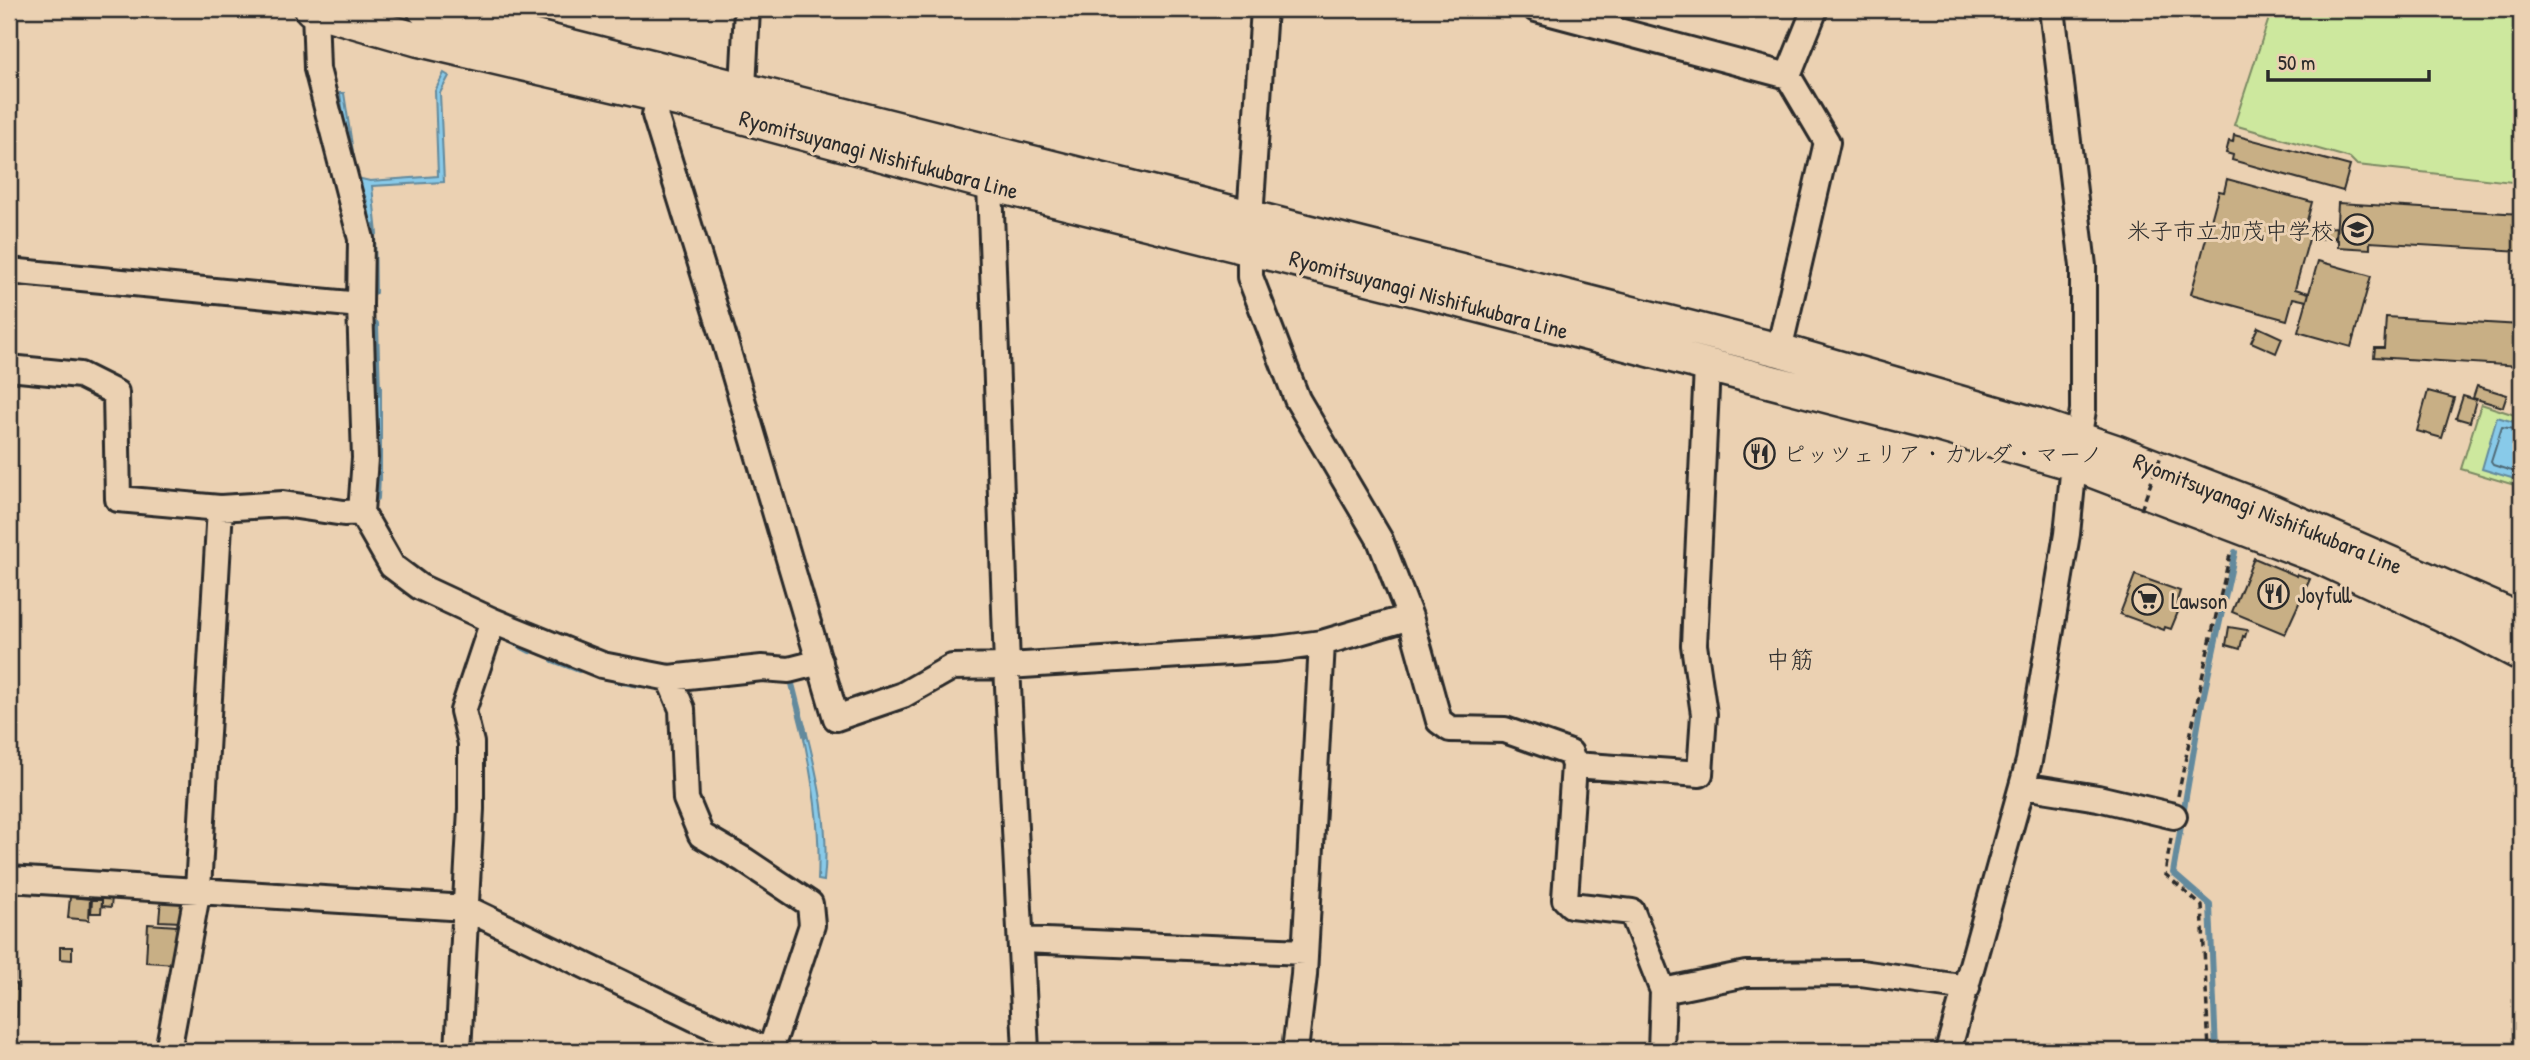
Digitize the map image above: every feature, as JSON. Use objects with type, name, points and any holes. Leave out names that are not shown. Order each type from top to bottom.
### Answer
[{"type":"main road","name":"Ryomitsuyanagi Nishifukubara Line","points":[[314,9],[419,40],[666,84]]},
{"type":"main road","name":"Ryomitsuyanagi Nishifukubara Line","points":[[424,9],[666,84],[1250,233],[1707,367],[1942,426],[2076,451],[2319,557],[2460,622],[2521,654]]},
{"type":"main road","name":"Ryomitsuyanagi Nishifukubara Line","points":[[740,102],[990,184],[1250,233],[1779,350],[2076,451],[2271,511],[2521,620]]},
{"type":"street","points":[[314,9],[317,69],[361,239],[360,304],[365,458],[361,512],[392,566],[420,587],[493,621],[602,665],[673,686],[762,668],[789,670],[820,663]]},
{"type":"street","points":[[740,102],[747,9]]},
{"type":"street","points":[[1264,9],[1250,233],[1250,276],[1297,399],[1380,540],[1410,617],[1439,721],[1450,729],[1505,730],[1570,753],[1574,765],[1564,899],[1571,905],[1632,912],[1663,991],[1661,1051]]},
{"type":"street","points":[[1536,9],[1788,76],[1827,142],[1779,350]]},
{"type":"street","points":[[1788,76],[1815,9]]},
{"type":"street","points":[[1948,1051],[2029,761],[2067,534],[2084,386],[2083,266],[2052,9]]},
{"type":"street","points":[[666,84],[655,115],[836,718],[903,695],[952,667],[1276,649],[1322,643],[1410,617]]},
{"type":"street","points":[[990,184],[1007,666],[1027,1051]]},
{"type":"street","points":[[9,271],[360,304]]},
{"type":"street","points":[[1574,765],[1700,774],[1704,714],[1694,645],[1707,367]]},
{"type":"street","points":[[9,368],[80,375],[116,393],[118,499],[220,508],[283,504],[344,513],[361,512]]},
{"type":"street","points":[[167,1051],[198,889],[220,508]]},
{"type":"street","points":[[458,1051],[471,809],[471,743],[463,711],[493,621]]},
{"type":"street","points":[[1295,1051],[1305,952],[1322,643]]},
{"type":"street","points":[[9,878],[466,908],[694,1018],[769,1051],[812,925],[810,904],[701,835],[686,799],[682,709],[673,686]]},
{"type":"street","points":[[2022,786],[2098,798],[2174,816]]},
{"type":"street","points":[[1022,940],[1305,952]]},
{"type":"street","points":[[1663,991],[1746,974],[1861,973],[1966,988]]},
{"type":"path","points":[[2159,447],[2172,452]]},
{"type":"path","points":[[2132,503],[2143,509],[2162,453]]},
{"type":"path","points":[[2209,1051],[2203,906],[2168,878],[2165,871],[2206,659],[2231,548]]},
{"type":"green space","points":[[2272,9],[2521,9],[2521,183],[2357,165],[2350,158],[2234,125]]},
{"type":"green space","points":[[2481,404],[2521,417],[2521,487],[2461,469]]},
{"type":"water","points":[[444,73],[449,76],[440,93],[444,182],[372,186],[377,234],[371,235],[366,198],[353,180],[340,93],[344,93],[357,178],[370,181],[438,176],[435,91]]},
{"type":"water","points":[[374,385],[381,385],[381,480],[375,480]]},
{"type":"water","points":[[2497,417],[2521,424],[2521,481],[2482,469]]},
{"type":"water","points":[[805,726],[824,823],[824,881],[818,880],[817,822],[802,728]]},
{"type":"building","points":[[2234,135],[2350,166],[2343,191],[2232,160],[2233,155],[2226,153],[2229,141],[2233,142]]},
{"type":"building","points":[[2227,179],[2312,202],[2305,228],[2336,227],[2335,238],[2309,239],[2295,289],[2309,293],[2307,301],[2293,298],[2287,320],[2191,294],[2219,191],[2224,192]]},
{"type":"building","points":[[2338,203],[2521,214],[2521,251],[2370,242],[2370,249],[2338,247]]},
{"type":"building","points":[[2318,261],[2371,276],[2351,347],[2298,332]]},
{"type":"building","points":[[2386,317],[2521,325],[2521,366],[2374,357],[2375,348],[2384,348]]},
{"type":"building","points":[[2258,327],[2282,338],[2276,353],[2251,342]]},
{"type":"building","points":[[2477,386],[2507,395],[2503,407],[2473,398]]},
{"type":"building","points":[[2428,391],[2454,398],[2442,438],[2417,431]]},
{"type":"building","points":[[2463,396],[2476,400],[2470,422],[2456,418]]},
{"type":"building","points":[[2254,558],[2310,579],[2285,634],[2232,612]]},
{"type":"building","points":[[2135,575],[2180,591],[2174,610],[2178,612],[2171,629],[2165,627],[2164,630],[2120,614]]},
{"type":"building","points":[[2229,627],[2247,630],[2240,649],[2226,645]]},
{"type":"building","points":[[102,896],[112,897],[111,907],[102,906]]},
{"type":"building","points":[[70,897],[90,899],[89,920],[68,918]]},
{"type":"building","points":[[161,899],[182,900],[181,922],[159,921]]},
{"type":"building","points":[[92,900],[102,900],[101,913],[91,913]]},
{"type":"building","points":[[148,924],[177,926],[175,964],[146,962]]},
{"type":"building","points":[[60,947],[72,947],[72,960],[60,959]]},
{"type":"building","points":[[9,958],[15,958],[17,1017],[9,1017]]},
{"type":"waterway","points":[[373,226],[374,292]]},
{"type":"waterway","points":[[376,324],[378,394]]},
{"type":"waterway","points":[[377,498],[378,474]]},
{"type":"waterway","points":[[2216,1051],[2210,905],[2173,873],[2201,708],[2235,552]]},
{"type":"waterway","points":[[505,638],[530,651]]},
{"type":"waterway","points":[[553,660],[579,670]]},
{"type":"waterway","points":[[786,678],[791,680],[805,735]]},
{"type":"waterway","points":[[616,681],[640,685]]},
{"type":"place","name":"米子市立加茂中学校","points":[[2357,230]]},
{"type":"place","name":"ピッツェリア・カルダ・マーノ","points":[[1760,453]]},
{"type":"place","name":"Joyfull","points":[[2274,594]]},
{"type":"place","name":"Lawson","points":[[2148,600]]},
{"type":"district","name":"中筋","points":[[1790,659]]}]
